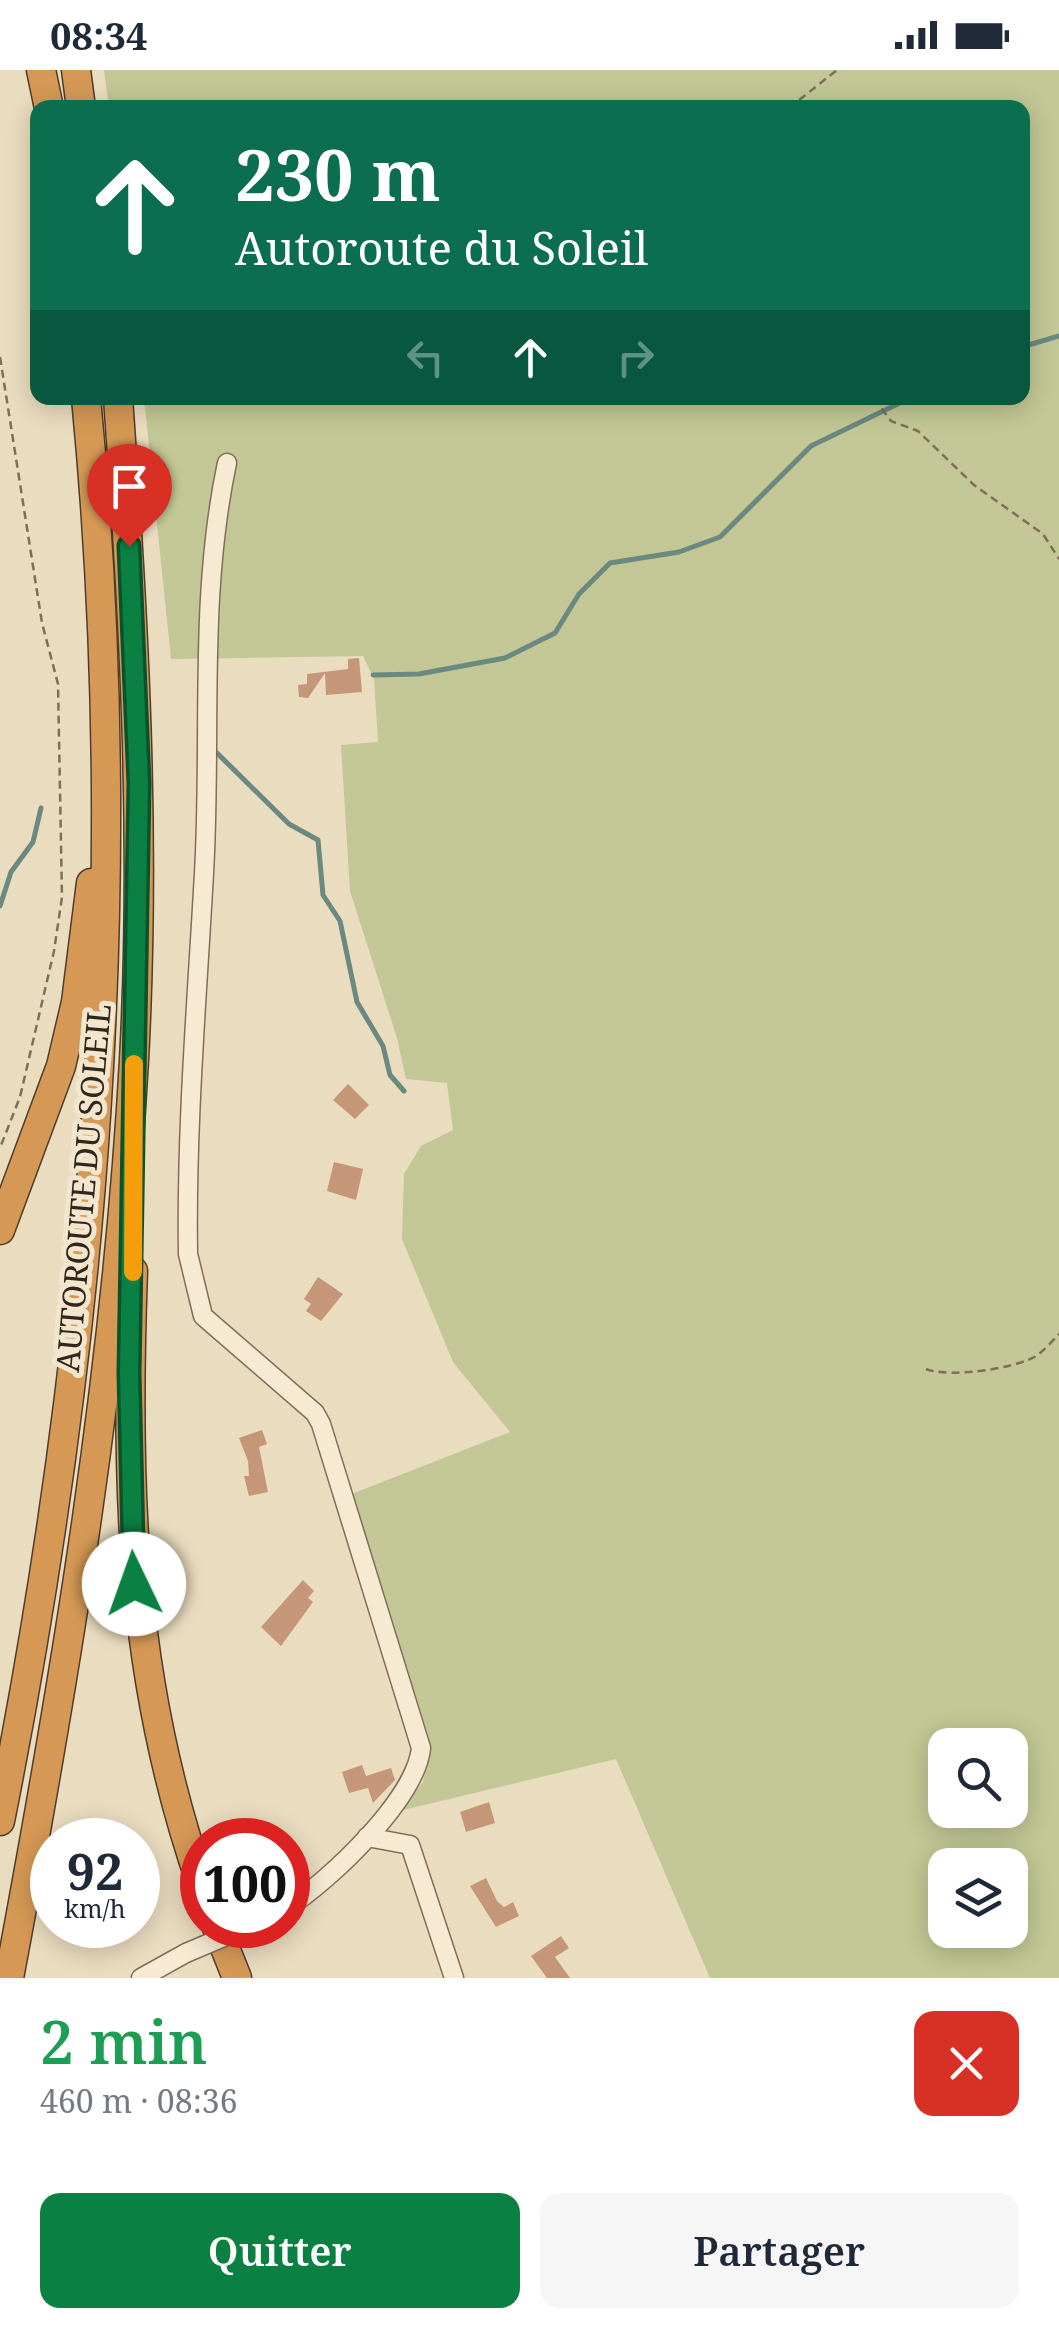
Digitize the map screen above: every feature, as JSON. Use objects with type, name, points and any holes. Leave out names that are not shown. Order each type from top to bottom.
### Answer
[{"type":"highway","points":[[33,70],[37,100]]},
{"type":"highway","points":[[41,70],[47,100]]},
{"type":"highway","points":[[76,70],[80,100]]},
{"type":"highway","points":[[0,1230],[61,1066],[76,1002],[94,851],[88,566],[74,405]]},
{"type":"highway","name":"AUTOROUTE DU SOLEIL","points":[[0,1822],[63,1461],[90,1240],[101,1068],[108,799],[99,565],[87,405]]},
{"type":"highway","name":"AUTOROUTE DU SOLEIL","points":[[10,1978],[62,1698],[87,1523],[115,1282],[134,1059],[139,783],[132,582],[119,405]]},
{"type":"highway","points":[[134,1059],[129,1373],[134,1584],[159,1741],[180,1822]]},
{"type":"highway","points":[[225,1948],[237,1978]]},
{"type":"street","points":[[227,463],[210,556],[204,662],[204,873],[188,1254],[203,1316],[322,1424],[405,1694],[420,1758],[367,1837],[310,1892]]},
{"type":"street","points":[[367,1837],[410,1845],[454,1978]]},
{"type":"street","points":[[142,1978],[200,1948]]},
{"type":"path","points":[[798,100],[837,70]]},
{"type":"path","points":[[0,356],[42,623],[58,684],[62,897],[54,951],[20,1097],[0,1148]]},
{"type":"path","points":[[879,405],[891,421],[918,431],[974,485],[1043,534],[1059,559]]},
{"type":"path","points":[[926,1369],[940,1374],[1010,1366],[1036,1356],[1059,1334]]},
{"type":"green space","points":[[104,70],[1059,70],[1059,1978],[710,1978],[616,1759],[399,1811],[423,1782],[429,1738],[349,1495],[510,1432],[453,1362],[402,1239],[404,1174],[421,1146],[453,1130],[447,1083],[406,1079],[397,1038],[350,891],[341,745],[378,742],[374,679],[363,656],[171,659],[145,405],[1030,405],[1030,100],[108,100]]},
{"type":"building","points":[[359,658],[362,692],[326,695],[325,673],[308,698],[299,697],[298,685],[307,684],[307,674],[348,669],[348,659]]},
{"type":"building","points":[[348,1084],[369,1105],[355,1119],[333,1100]]},
{"type":"building","points":[[334,1162],[363,1169],[356,1200],[327,1191]]},
{"type":"building","points":[[318,1277],[343,1294],[321,1321],[306,1311],[311,1304],[304,1299]]},
{"type":"building","points":[[262,1430],[267,1444],[259,1447],[268,1492],[249,1496],[244,1476],[249,1476],[248,1461],[239,1438]]},
{"type":"building","points":[[303,1580],[314,1591],[308,1598],[313,1602],[281,1646],[261,1627]]},
{"type":"building","points":[[362,1765],[366,1776],[391,1768],[395,1780],[373,1803],[368,1788],[349,1793],[342,1772]]},
{"type":"building","points":[[489,1802],[495,1823],[466,1832],[460,1812]]},
{"type":"building","points":[[486,1878],[497,1901],[504,1907],[513,1902],[519,1916],[496,1927],[470,1886]]},
{"type":"building","points":[[561,1936],[569,1948],[555,1957],[570,1978],[547,1978],[531,1956]]},
{"type":"waterway","points":[[1030,345],[1059,336]]},
{"type":"waterway","points":[[373,675],[419,674],[505,658],[555,633],[579,594],[610,563],[679,552],[720,537],[811,446],[896,405]]},
{"type":"waterway","points":[[217,753],[289,824],[318,840],[323,895],[340,921],[357,1002],[383,1046],[390,1075],[404,1091]]},
{"type":"waterway","points":[[0,906],[11,872],[33,842],[41,808]]},
{"type":"slow traffic","points":[[133,1272],[134,1064]]},
{"type":"route","points":[[129,546],[139,783],[129,1373],[134,1584]]}]
